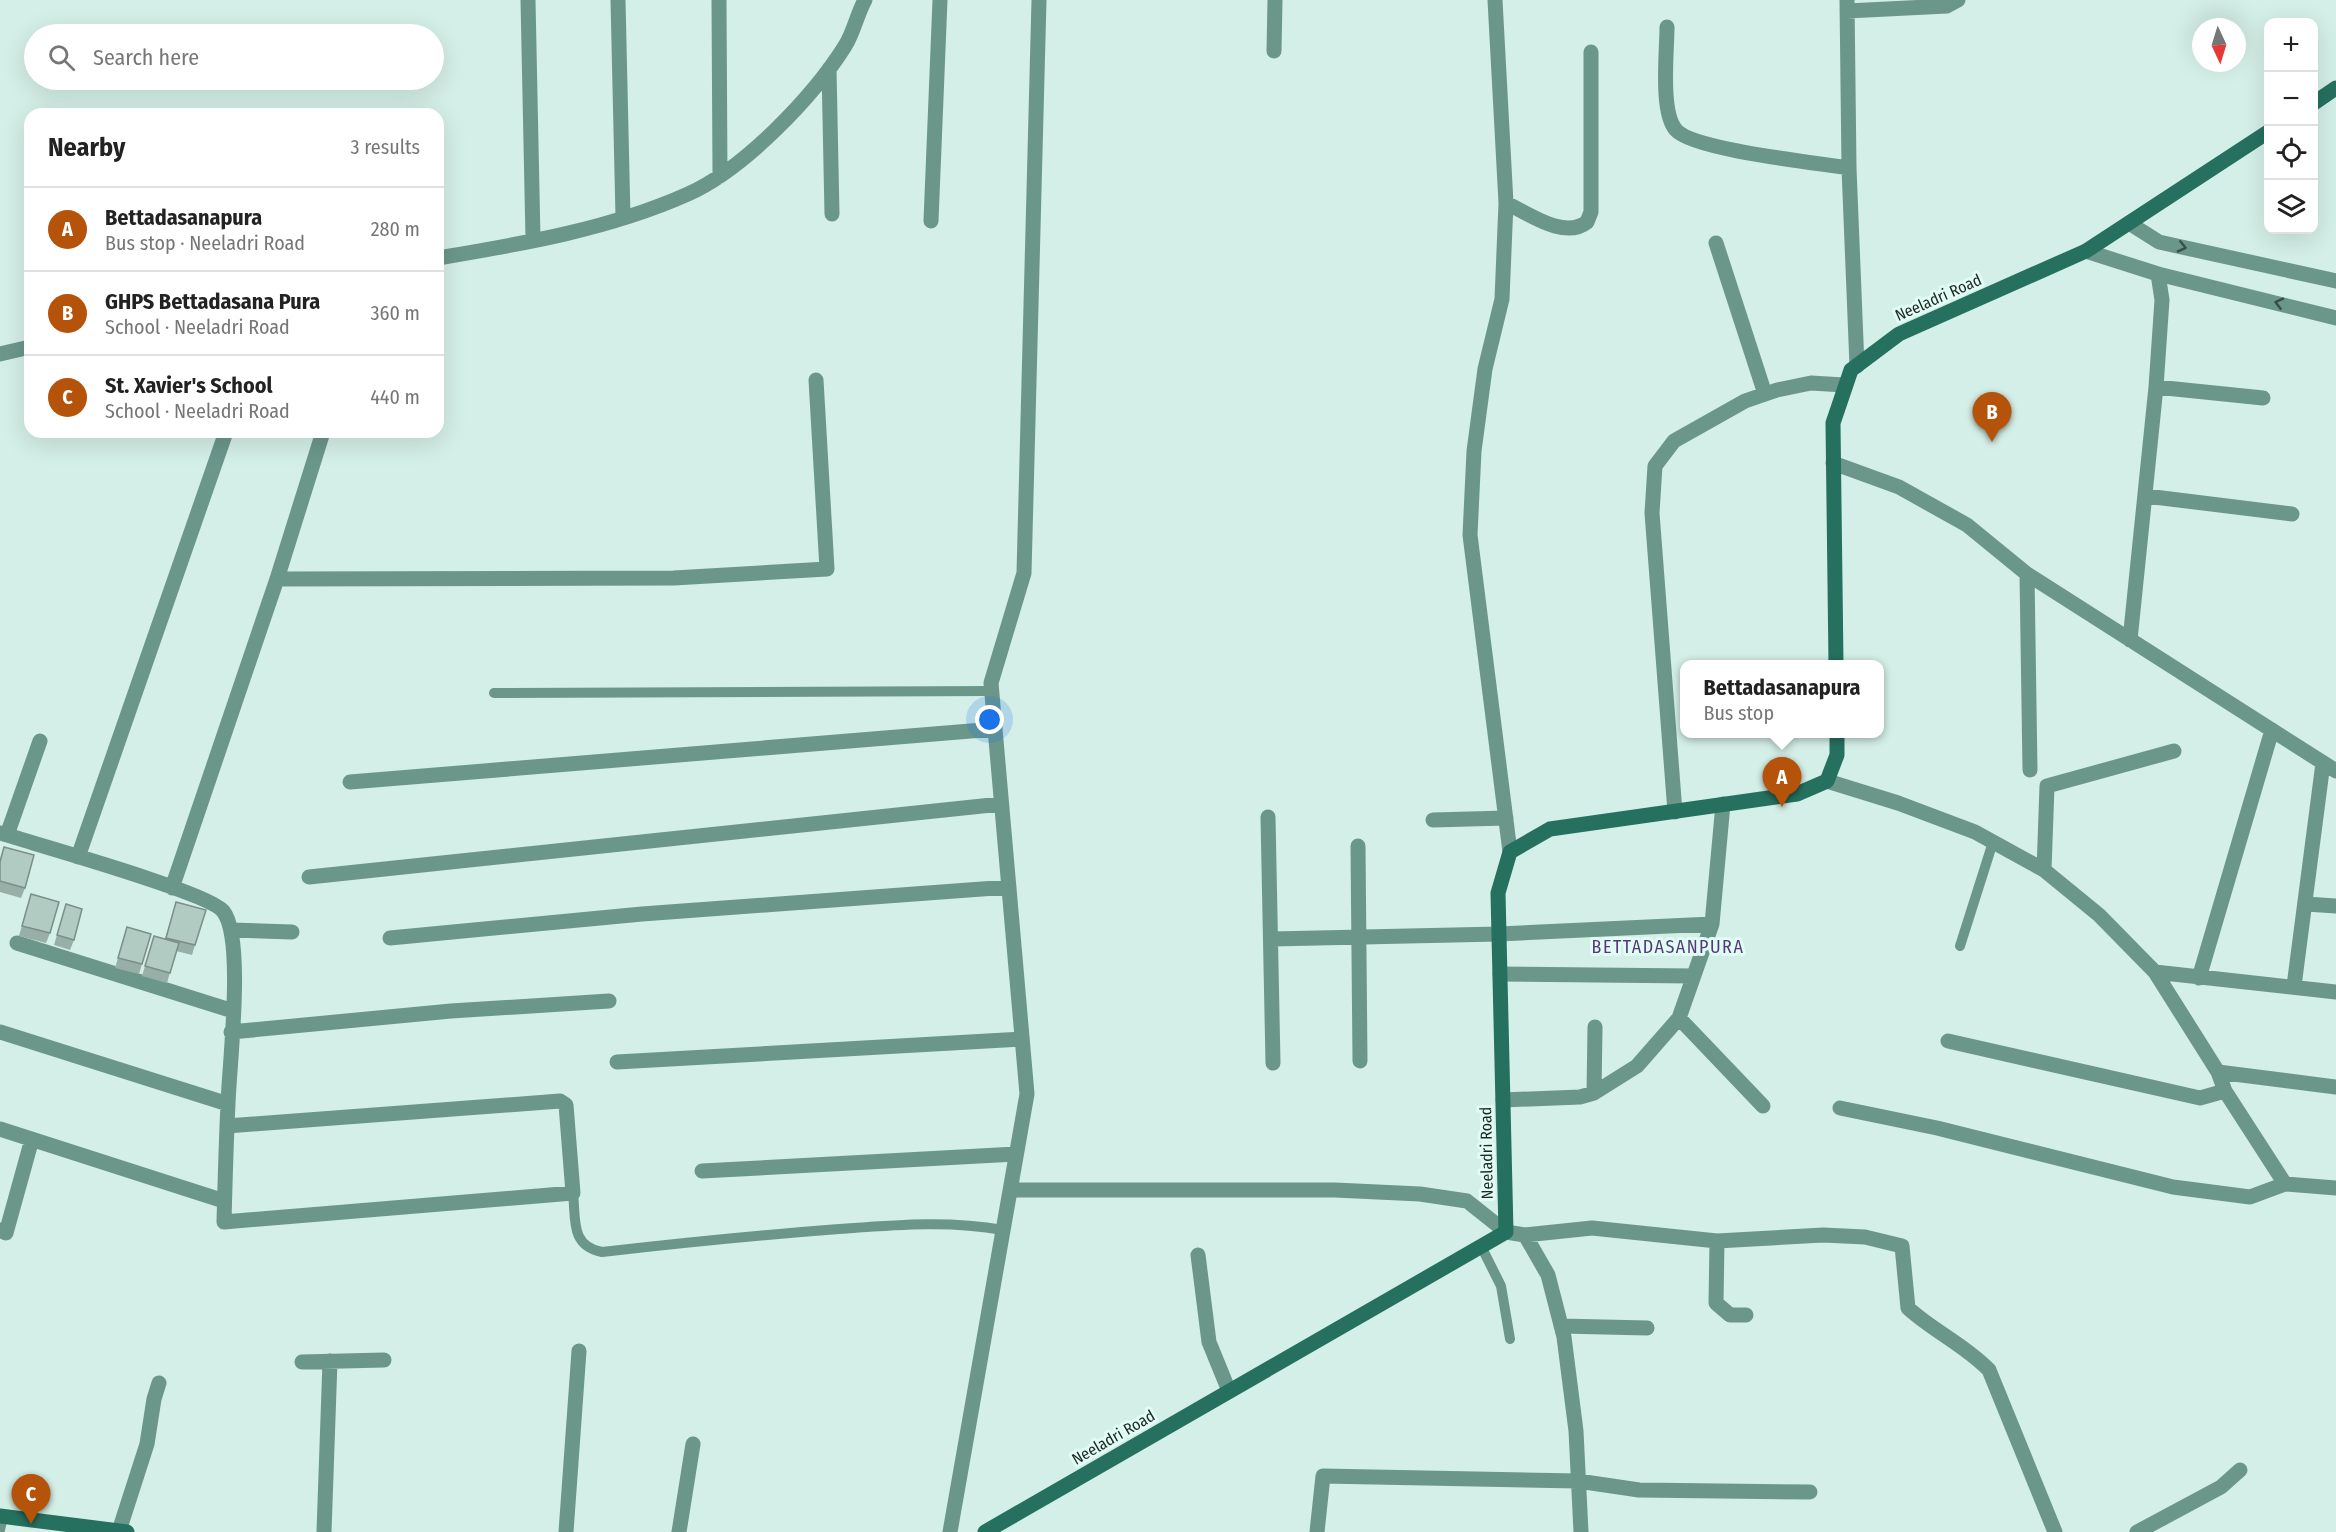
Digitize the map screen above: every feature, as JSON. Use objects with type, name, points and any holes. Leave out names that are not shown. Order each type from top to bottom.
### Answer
[{"type":"main road","points":[[2318,99],[2336,88]]},
{"type":"main road","name":"Neeladri Road","points":[[1836,660],[1833,423],[1851,370],[1899,334],[2086,251],[2264,135]]},
{"type":"main road","points":[[1510,852],[1550,829],[1797,794],[1827,781],[1837,754],[1837,738]]},
{"type":"main road","name":"Neeladri Road","points":[[985,1532],[1506,1232],[1498,893],[1510,852]]},
{"type":"main road","points":[[1,1521],[123,1531]]},
{"type":"street","points":[[528,0],[533,239]]},
{"type":"street","points":[[618,0],[623,217]]},
{"type":"street","points":[[719,0],[720,176]]},
{"type":"street","points":[[444,257],[583,231],[690,194],[720,176],[789,117],[812,93],[847,44],[865,0]]},
{"type":"street","points":[[931,221],[940,0]]},
{"type":"street","points":[[950,1532],[1027,1094],[991,683],[1024,573],[1039,0]]},
{"type":"street","points":[[1274,51],[1275,0]]},
{"type":"street","points":[[1495,0],[1506,203],[1502,299],[1485,369],[1474,450],[1470,535],[1510,852]]},
{"type":"street","points":[[1857,366],[1849,168],[1847,5],[1947,6],[1958,0]]},
{"type":"street","points":[[1667,27],[1668,111],[1676,131],[1691,140],[1720,147],[1849,168]]},
{"type":"street","points":[[1506,203],[1556,227],[1570,229],[1587,222],[1591,212],[1591,52]]},
{"type":"street","points":[[829,69],[832,214]]},
{"type":"street","points":[[2129,223],[2159,242],[2336,281]]},
{"type":"street","points":[[1716,243],[1765,394]]},
{"type":"street","points":[[2086,251],[2158,274],[2336,318]]},
{"type":"street","points":[[2130,640],[2156,387],[2162,300],[2158,274]]},
{"type":"street","points":[[0,354],[24,348]]},
{"type":"street","points":[[277,579],[674,578],[827,569],[816,380]]},
{"type":"street","points":[[1675,812],[1652,513],[1655,466],[1674,441],[1713,418],[1765,394],[1811,383],[1844,386]]},
{"type":"street","points":[[2156,387],[2263,398]]},
{"type":"street","points":[[78,857],[224,438]]},
{"type":"street","points":[[172,888],[277,579],[321,438]]},
{"type":"street","points":[[1833,463],[1899,487],[1957,520],[2027,574],[2330,767],[2294,986]]},
{"type":"street","points":[[2146,496],[2292,514]]},
{"type":"street","points":[[2027,574],[2030,770]]},
{"type":"street","points":[[350,782],[995,729]]},
{"type":"street","points":[[2199,978],[2272,730]]},
{"type":"street","points":[[40,741],[4,834],[202,899],[223,910],[231,930],[235,971],[231,1032],[227,1126],[224,1201],[224,1222],[573,1193],[566,1105],[560,1101],[227,1126]]},
{"type":"street","points":[[2044,870],[2047,786],[2174,751]]},
{"type":"street","points":[[1827,781],[1898,803],[1975,832],[2044,870],[2099,915],[2155,972],[2218,1072],[2225,1091],[2285,1184]]},
{"type":"street","points":[[309,877],[1001,804]]},
{"type":"street","points":[[1503,1100],[1569,1098],[1594,1093],[1637,1066],[1678,1018],[1712,924],[1723,804]]},
{"type":"street","points":[[1268,817],[1274,1063]]},
{"type":"street","points":[[1433,820],[1506,819]]},
{"type":"street","points":[[1358,846],[1361,938],[1360,1061]]},
{"type":"street","points":[[390,938],[642,914],[1009,887]]},
{"type":"street","points":[[2306,904],[2336,906]]},
{"type":"street","points":[[1272,939],[1499,934],[1712,924]]},
{"type":"street","points":[[231,930],[292,932]]},
{"type":"street","points":[[18,943],[232,1011]]},
{"type":"street","points":[[2155,972],[2336,992]]},
{"type":"street","points":[[1500,974],[1693,976]]},
{"type":"street","points":[[231,1032],[451,1011],[609,1001]]},
{"type":"street","points":[[1678,1018],[1763,1107]]},
{"type":"street","points":[[1594,1093],[1595,1027]]},
{"type":"street","points":[[0,1032],[228,1104]]},
{"type":"street","points":[[617,1062],[1022,1039]]},
{"type":"street","points":[[1948,1041],[2200,1098],[2225,1091]]},
{"type":"street","points":[[2218,1072],[2336,1087]]},
{"type":"street","points":[[1840,1108],[1937,1128],[2173,1187],[2250,1197],[2285,1184],[2336,1188]]},
{"type":"street","points":[[0,1129],[224,1201]]},
{"type":"street","points":[[0,1230],[6,1233],[32,1139]]},
{"type":"street","points":[[702,1171],[1016,1154]]},
{"type":"street","points":[[1010,1190],[1335,1190],[1420,1194],[1467,1202],[1506,1232],[1525,1235],[1592,1228],[1717,1241],[1823,1235],[1865,1237],[1902,1246],[1908,1308],[1925,1324],[1974,1354],[1989,1370],[2055,1532]]},
{"type":"street","points":[[1525,1235],[1548,1275],[1562,1326],[1576,1431],[1581,1532]]},
{"type":"street","points":[[1717,1241],[1716,1303],[1730,1315],[1746,1315]]},
{"type":"street","points":[[1198,1255],[1209,1342],[1229,1391]]},
{"type":"street","points":[[1562,1326],[1647,1328]]},
{"type":"street","points":[[566,1532],[579,1351]]},
{"type":"street","points":[[302,1362],[384,1360]]},
{"type":"street","points":[[324,1532],[330,1361]]},
{"type":"street","points":[[123,1531],[147,1444],[154,1399],[159,1383]]},
{"type":"street","points":[[679,1532],[693,1444]]},
{"type":"street","points":[[2137,1532],[2221,1487],[2240,1470]]},
{"type":"street","points":[[1317,1532],[1323,1476],[1578,1481],[1639,1490],[1810,1492]]},
{"type":"lane","points":[[494,693],[991,691]]},
{"type":"lane","points":[[1960,946],[1993,842]]},
{"type":"lane","points":[[573,1193],[577,1232],[581,1244],[590,1250],[602,1252],[762,1235],[924,1223],[969,1224],[1003,1230]]},
{"type":"lane","points":[[1481,1246],[1501,1286],[1510,1339]]},
{"type":"building","points":[[4,847],[34,855],[25,888],[0,881],[0,862]]},
{"type":"building","points":[[31,894],[59,902],[50,933],[22,926]]},
{"type":"building","points":[[176,902],[206,910],[195,945],[166,938]]},
{"type":"building","points":[[66,904],[82,909],[74,940],[57,935]]},
{"type":"building","points":[[127,927],[151,934],[142,964],[118,958]]},
{"type":"building","points":[[154,936],[179,943],[170,973],[145,966]]},
{"type":"place","name":"GHPS Bettadasana Pura","points":[[1992,442]]},
{"type":"place","name":"Bettadasanapura","points":[[1782,807]]},
{"type":"place","name":"St. Xavier's School","points":[[31,1524]]},
{"type":"district","name":"BETTADASANPURA","points":[[1668,947]]}]
